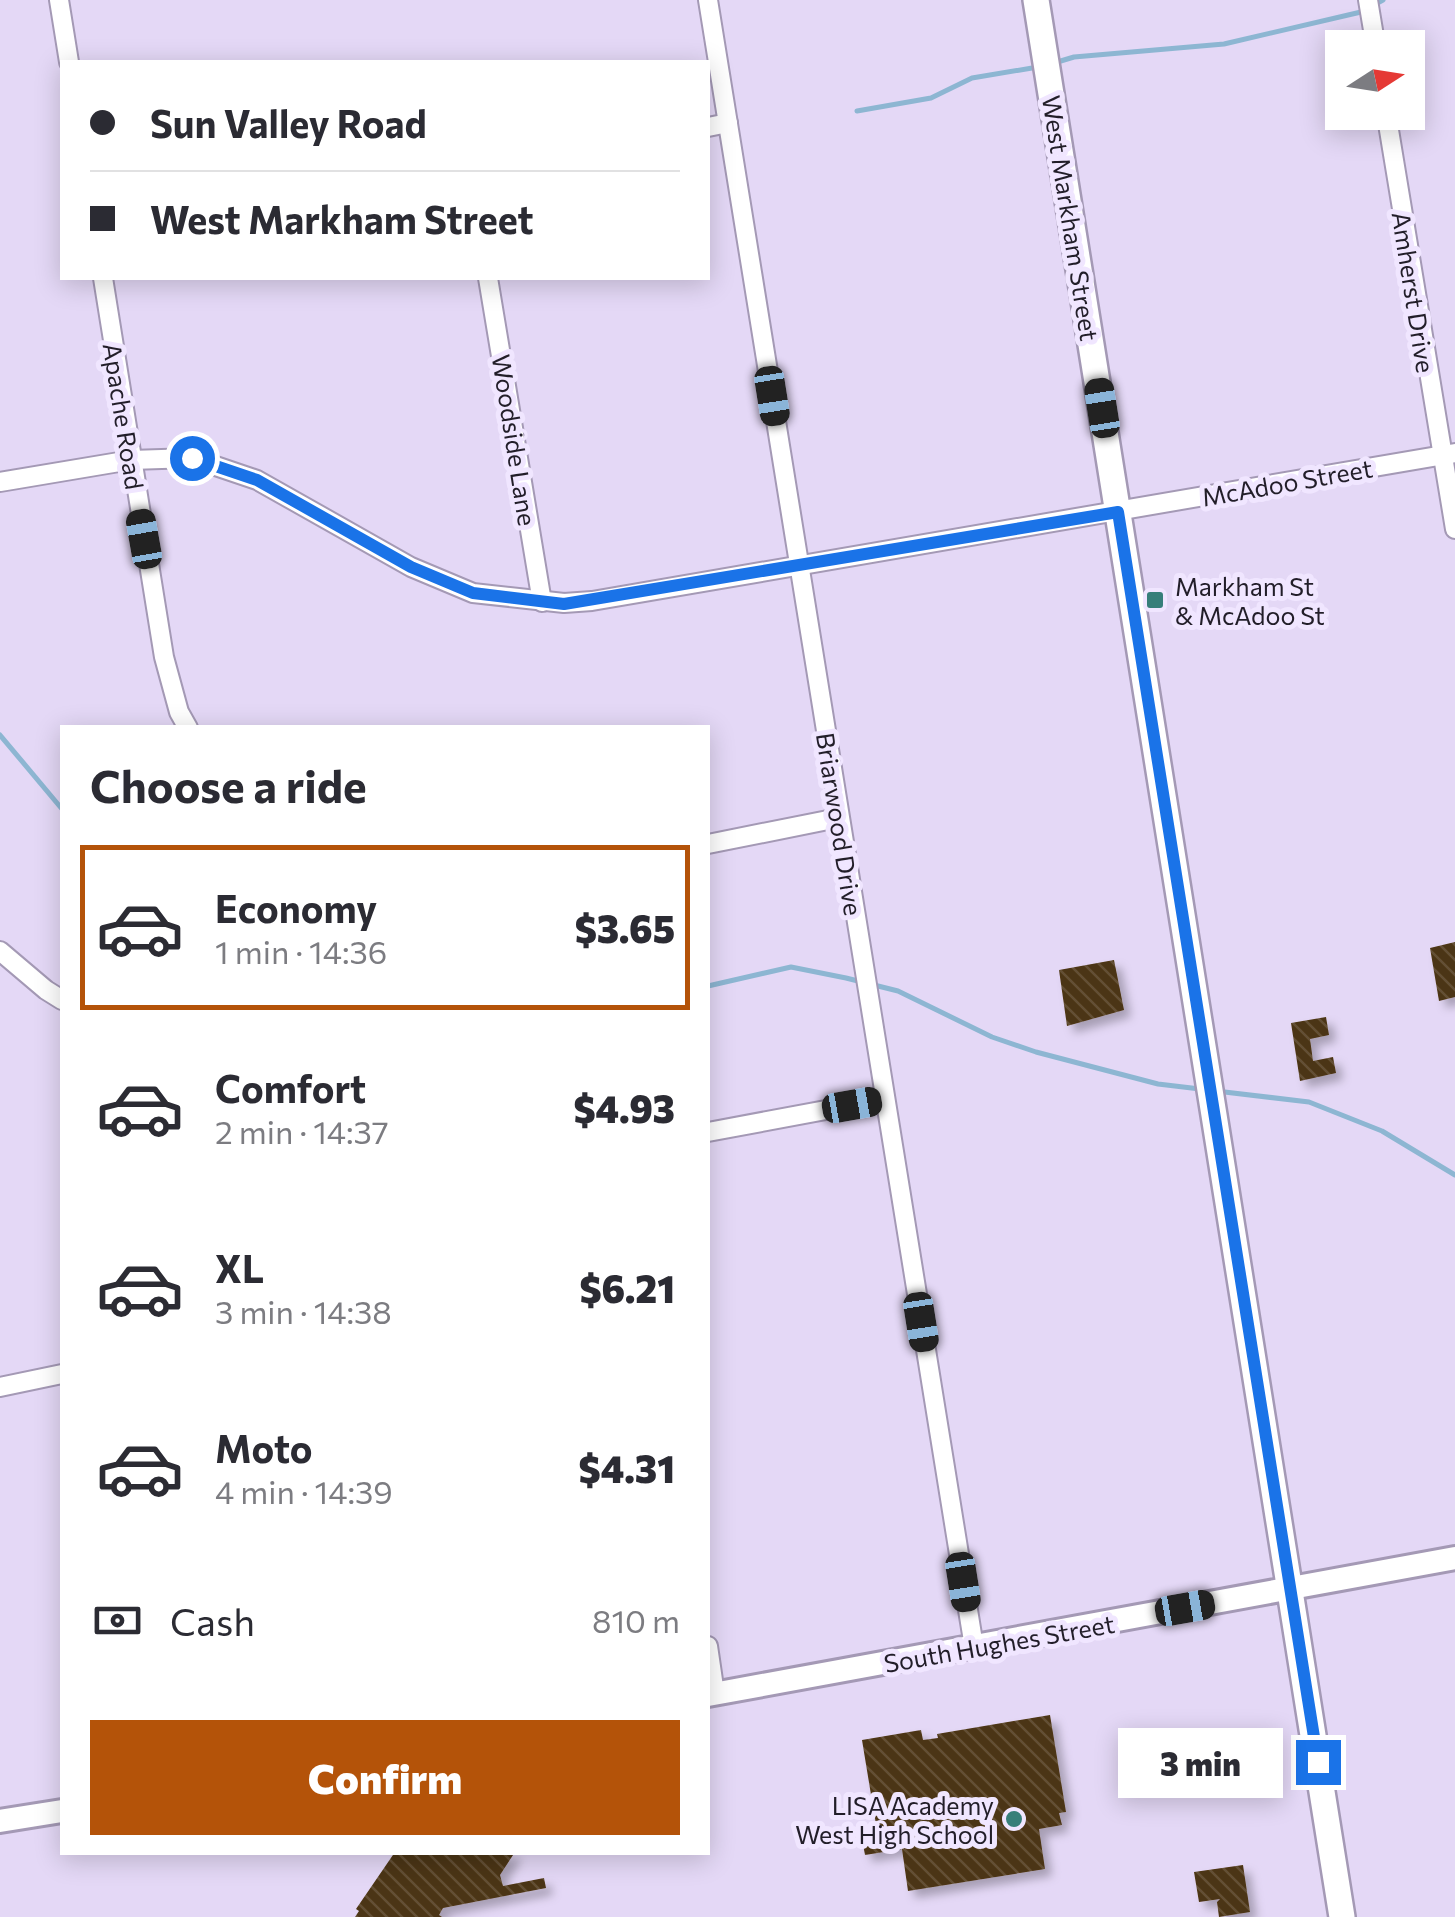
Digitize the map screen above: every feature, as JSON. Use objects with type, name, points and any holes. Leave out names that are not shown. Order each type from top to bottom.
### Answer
[{"type":"main road","name":"West Markham Street","points":[[1036,0],[1342,1917]]},
{"type":"street","points":[[59,0],[69,60]]},
{"type":"street","name":"Briarwood Drive","points":[[708,0],[974,1647]]},
{"type":"street","points":[[710,126],[728,123]]},
{"type":"street","name":"Amherst Drive","points":[[1389,130],[1448,454],[1455,530]]},
{"type":"street","name":"Apache Road","points":[[103,280],[164,658],[186,725]]},
{"type":"street","name":"Woodside Lane","points":[[488,280],[542,602]]},
{"type":"street","name":"McAdoo Street","points":[[0,482],[130,460],[192,458],[231,469],[426,574],[473,593],[542,602],[592,601],[1448,454]]},
{"type":"street","points":[[710,844],[838,818]]},
{"type":"street","points":[[0,952],[60,999]]},
{"type":"street","points":[[710,1132],[885,1099]]},
{"type":"street","points":[[0,1386],[60,1374]]},
{"type":"street","name":"South Hughes Street","points":[[711,1694],[1455,1558]]},
{"type":"street","points":[[0,1822],[60,1811]]},
{"type":"building","points":[[1455,942],[1455,997],[1439,1001],[1430,948]]},
{"type":"building","points":[[1114,960],[1124,1010],[1067,1026],[1059,970]]},
{"type":"building","points":[[1326,1017],[1329,1035],[1310,1039],[1313,1061],[1333,1057],[1336,1073],[1300,1081],[1291,1023]]},
{"type":"building","points":[[1050,1715],[1066,1812],[1059,1813],[1062,1825],[1039,1829],[1045,1869],[908,1891],[902,1849],[865,1855],[860,1828],[876,1825],[862,1740],[921,1730],[923,1740],[938,1738],[937,1734]]},
{"type":"building","points":[[393,1855],[513,1855],[500,1875],[503,1886],[544,1878],[546,1888],[443,1908],[439,1915],[442,1917],[355,1917],[359,1911],[356,1909]]},
{"type":"building","points":[[1243,1865],[1250,1912],[1219,1917],[1220,1899],[1199,1902],[1194,1872]]},
{"type":"waterway","points":[[1054,63],[1074,57],[1224,44],[1361,12],[1383,0]]},
{"type":"waterway","points":[[857,111],[931,98],[972,78],[1038,67]]},
{"type":"waterway","points":[[0,735],[60,807]]},
{"type":"waterway","points":[[710,986],[791,967],[846,978],[898,991],[992,1037],[1036,1052],[1158,1084],[1200,1089]]},
{"type":"waterway","points":[[1216,1091],[1309,1102],[1382,1131],[1455,1175]]},
{"type":"place","name":"Markham St & McAdoo St","points":[[1155,600]]},
{"type":"place","name":"LISA Academy West High School","points":[[1014,1819]]},
{"type":"route","points":[[192,458],[257,480],[411,567],[473,593],[564,604],[1118,512],[1318,1762]]}]
